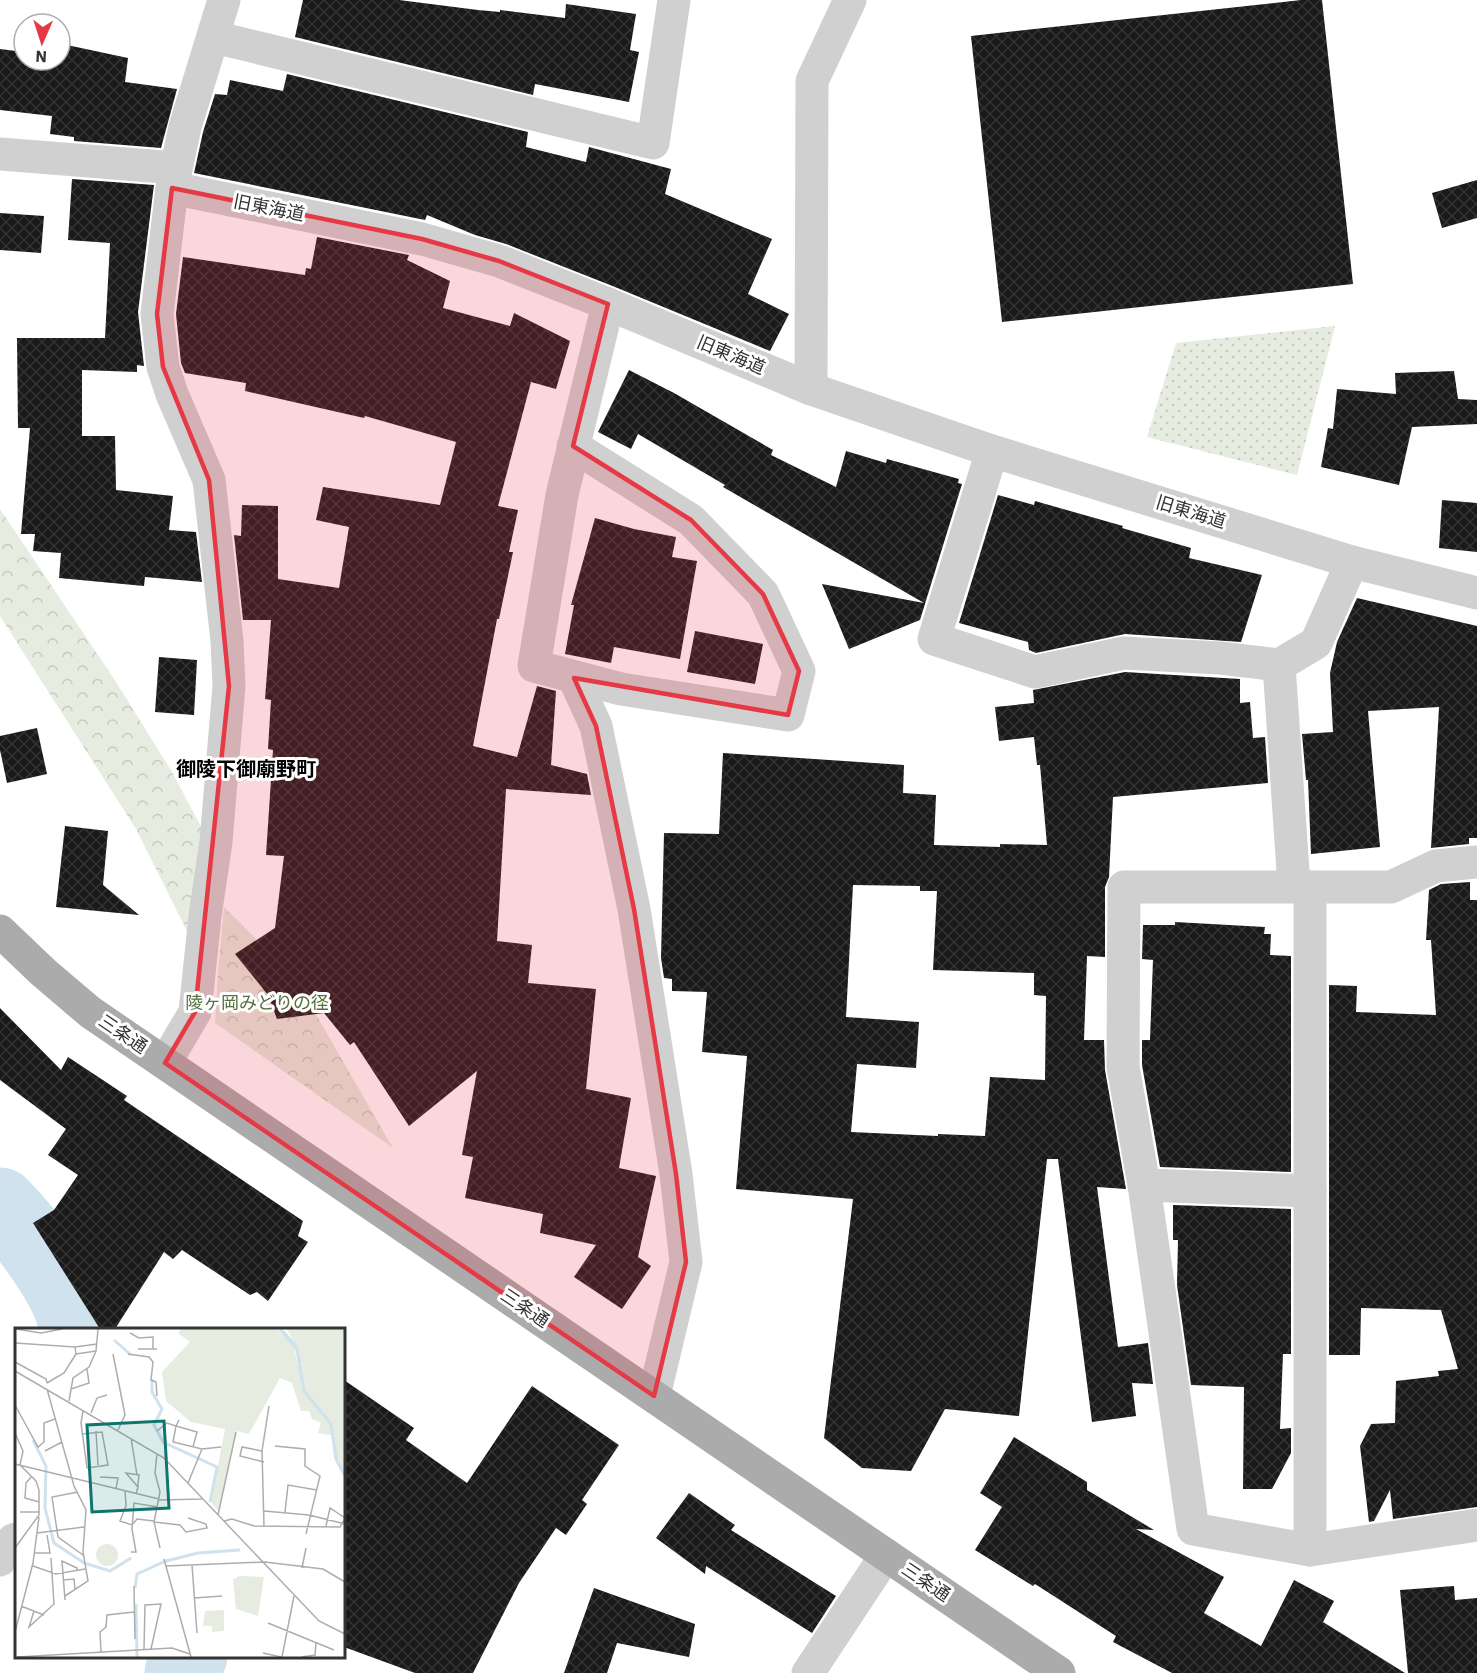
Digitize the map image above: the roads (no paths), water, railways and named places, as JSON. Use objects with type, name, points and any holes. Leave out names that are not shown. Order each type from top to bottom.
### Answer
[{"type":"main road","name":"三条通","points":[[0,931],[90,1012],[1059,1673]]},
{"type":"street","points":[[165,1063],[195,1012],[205,916],[216,842],[229,686],[227,640],[209,480],[172,394],[163,367],[158,314],[174,178],[185,127],[224,0]]},
{"type":"street","points":[[213,37],[653,143],[674,0]]},
{"type":"street","points":[[810,389],[812,81],[850,0]]},
{"type":"street","name":"旧東海道","points":[[0,153],[174,178],[422,239],[499,261],[609,304],[810,389],[992,451],[1352,562],[1477,593]]},
{"type":"street","points":[[573,446],[691,520],[763,594],[799,671],[788,715],[621,689],[534,666],[562,495],[573,446],[609,304]]},
{"type":"street","points":[[992,451],[934,639],[1035,672],[1124,652],[1220,657],[1279,665],[1316,643],[1352,562]]},
{"type":"street","points":[[1279,665],[1302,886],[1310,1191],[1310,1550]]},
{"type":"street","points":[[574,678],[596,726],[634,909],[676,1174],[686,1262],[654,1396]]},
{"type":"street","points":[[1477,862],[1436,866],[1391,886],[1124,887],[1123,1067],[1144,1185],[1192,1529],[1310,1550],[1477,1525]]},
{"type":"street","points":[[1144,1185],[1310,1191]]},
{"type":"street","points":[[0,1560],[15,1539]]},
{"type":"street","points":[[807,1673],[886,1555]]},
{"type":"waterway","points":[[0,1205],[23,1230],[58,1280],[67,1298],[76,1328]]},
{"type":"waterway","points":[[182,1673],[189,1658]]},
{"type":"district","name":"御陵下御廟野町","points":[[246,769]]},
{"type":"park label","name":"陵ヶ岡みどりの径","points":[[257,1003]]}]
